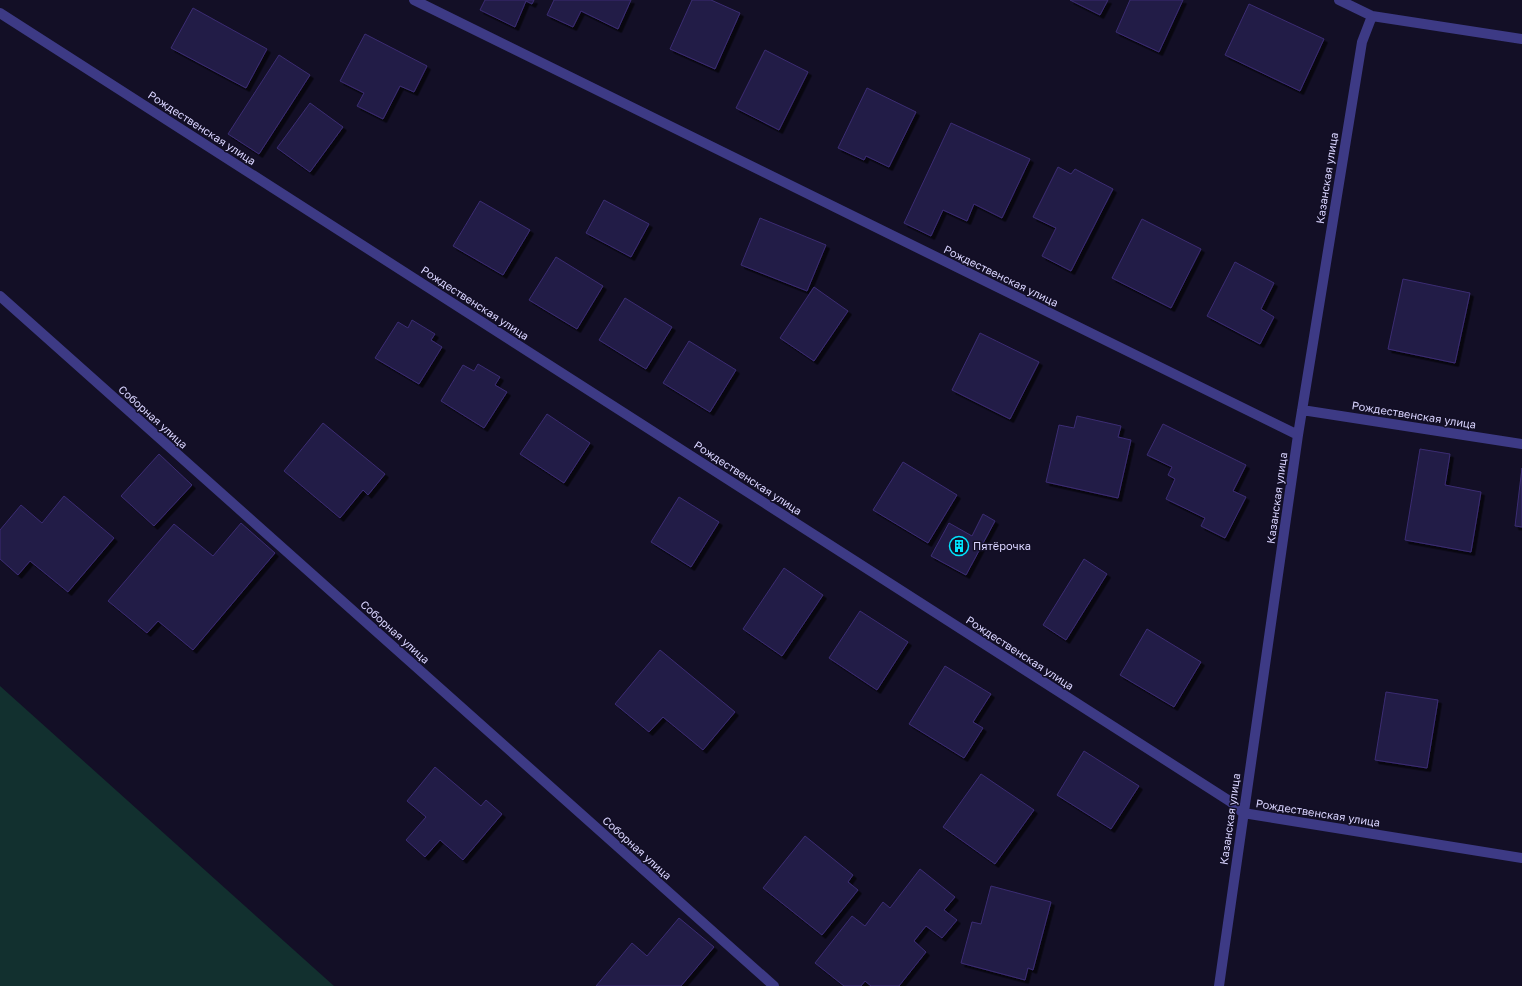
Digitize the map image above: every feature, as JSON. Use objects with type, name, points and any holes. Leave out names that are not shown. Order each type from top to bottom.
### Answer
[{"type":"street","name":"Рождественская улица","points":[[414,0],[1298,435]]},
{"type":"street","points":[[1339,0],[1372,16],[1522,40]]},
{"type":"street","name":"Рождественская улица","points":[[0,13],[1231,802],[1243,813],[1522,858]]},
{"type":"street","name":"Казанская улица","points":[[1218,986],[1298,435],[1362,42],[1372,16]]},
{"type":"street","name":"Соборная улица","points":[[0,296],[774,986]]},
{"type":"street","name":"Рождественская улица","points":[[1302,410],[1522,444]]},
{"type":"green space","points":[[0,686],[334,986],[0,986]]},
{"type":"building","points":[[485,0],[534,0],[532,4],[526,1],[515,27],[480,10]]},
{"type":"building","points":[[554,0],[631,0],[618,29],[581,11],[573,27],[547,15]]},
{"type":"building","points":[[692,0],[711,0],[740,13],[715,69],[670,49]]},
{"type":"building","points":[[1070,0],[1108,0],[1100,15]]},
{"type":"building","points":[[1130,0],[1183,0],[1159,52],[1116,32]]},
{"type":"building","points":[[1249,4],[1324,39],[1300,91],[1225,55]]},
{"type":"building","points":[[193,8],[267,49],[246,88],[171,48]]},
{"type":"building","points":[[365,34],[427,66],[414,92],[400,86],[383,119],[357,106],[364,93],[340,81]]},
{"type":"building","points":[[765,50],[808,72],[779,130],[736,108]]},
{"type":"building","points":[[279,55],[310,75],[259,154],[228,134]]},
{"type":"building","points":[[867,88],[916,112],[889,167],[866,156],[864,160],[838,148]]},
{"type":"building","points":[[310,103],[343,127],[310,172],[277,148]]},
{"type":"building","points":[[951,123],[1030,159],[1002,218],[974,204],[967,221],[943,210],[931,236],[904,223]]},
{"type":"building","points":[[1058,167],[1071,174],[1075,169],[1113,189],[1071,271],[1042,256],[1056,228],[1033,217]]},
{"type":"building","points":[[604,200],[649,224],[631,257],[586,233]]},
{"type":"building","points":[[480,201],[530,230],[503,275],[453,246]]},
{"type":"building","points":[[760,218],[826,245],[807,291],[741,265]]},
{"type":"building","points":[[1142,219],[1201,249],[1171,308],[1112,278]]},
{"type":"building","points":[[556,257],[603,286],[577,329],[529,300]]},
{"type":"building","points":[[1235,262],[1274,283],[1261,309],[1274,317],[1260,344],[1207,316]]},
{"type":"building","points":[[1403,279],[1470,293],[1455,363],[1388,349]]},
{"type":"building","points":[[814,287],[848,311],[814,361],[780,338]]},
{"type":"building","points":[[625,298],[672,327],[646,369],[599,340]]},
{"type":"building","points":[[412,320],[435,334],[431,340],[442,347],[419,384],[375,358],[398,322],[408,328]]},
{"type":"building","points":[[980,333],[1039,362],[1010,419],[952,390]]},
{"type":"building","points":[[689,341],[736,370],[710,412],[663,383]]},
{"type":"building","points":[[478,364],[500,377],[495,385],[507,392],[484,428],[441,401],[463,365],[474,371]]},
{"type":"building","points":[[547,414],[590,443],[564,483],[520,454]]},
{"type":"building","points":[[1077,416],[1121,426],[1118,437],[1131,440],[1118,498],[1046,482],[1059,425],[1074,428]]},
{"type":"building","points":[[323,423],[385,474],[368,495],[363,490],[340,518],[284,471]]},
{"type":"building","points":[[1163,424],[1246,465],[1233,491],[1246,497],[1225,538],[1201,526],[1205,518],[1166,499],[1175,479],[1168,475],[1172,467],[1147,455]]},
{"type":"building","points":[[1420,449],[1450,454],[1445,485],[1481,492],[1471,552],[1405,540]]},
{"type":"building","points":[[159,454],[192,485],[154,526],[121,496]]},
{"type":"building","points":[[903,462],[957,495],[928,543],[873,510]]},
{"type":"building","points":[[1522,468],[1522,527],[1515,526]]},
{"type":"building","points":[[64,496],[114,538],[68,592],[30,561],[18,575],[0,559],[0,530],[21,505],[42,523]]},
{"type":"building","points":[[679,497],[719,522],[691,567],[651,542]]},
{"type":"building","name":"Пятёрочка","points":[[983,514],[995,521],[966,575],[931,556],[949,523],[972,536]]},
{"type":"building","points":[[241,523],[275,553],[193,650],[158,621],[147,633],[108,601],[174,524],[213,556]]},
{"type":"building","points":[[1084,559],[1107,574],[1066,640],[1043,625]]},
{"type":"building","points":[[784,568],[823,595],[782,656],[743,629]]},
{"type":"building","points":[[860,611],[908,642],[877,690],[829,658]]},
{"type":"building","points":[[1147,629],[1201,662],[1174,707],[1120,675]]},
{"type":"building","points":[[660,650],[735,712],[703,750],[663,717],[649,732],[615,704]]},
{"type":"building","points":[[945,666],[991,694],[973,722],[983,728],[964,758],[909,724]]},
{"type":"building","points":[[1386,692],[1438,700],[1427,768],[1375,760]]},
{"type":"building","points":[[1084,751],[1139,786],[1111,829],[1057,795]]},
{"type":"building","points":[[435,767],[481,806],[486,800],[502,814],[463,860],[440,840],[425,857],[406,840],[426,817],[407,801]]},
{"type":"building","points":[[981,774],[1034,810],[995,864],[943,827]]},
{"type":"building","points":[[805,836],[853,875],[848,882],[858,890],[822,935],[763,888]]},
{"type":"building","points":[[920,869],[955,897],[944,910],[957,920],[942,938],[926,926],[914,941],[926,952],[899,986],[871,986],[865,981],[861,986],[844,986],[815,963],[852,916],[865,926],[883,902],[890,908]]},
{"type":"building","points":[[991,886],[1051,902],[1033,970],[1028,968],[1025,980],[961,963],[972,922],[981,924]]},
{"type":"building","points":[[679,918],[714,947],[681,986],[596,986],[632,943],[647,956]]},
{"type":"place","name":"Пятёрочка","points":[[959,546]]}]
